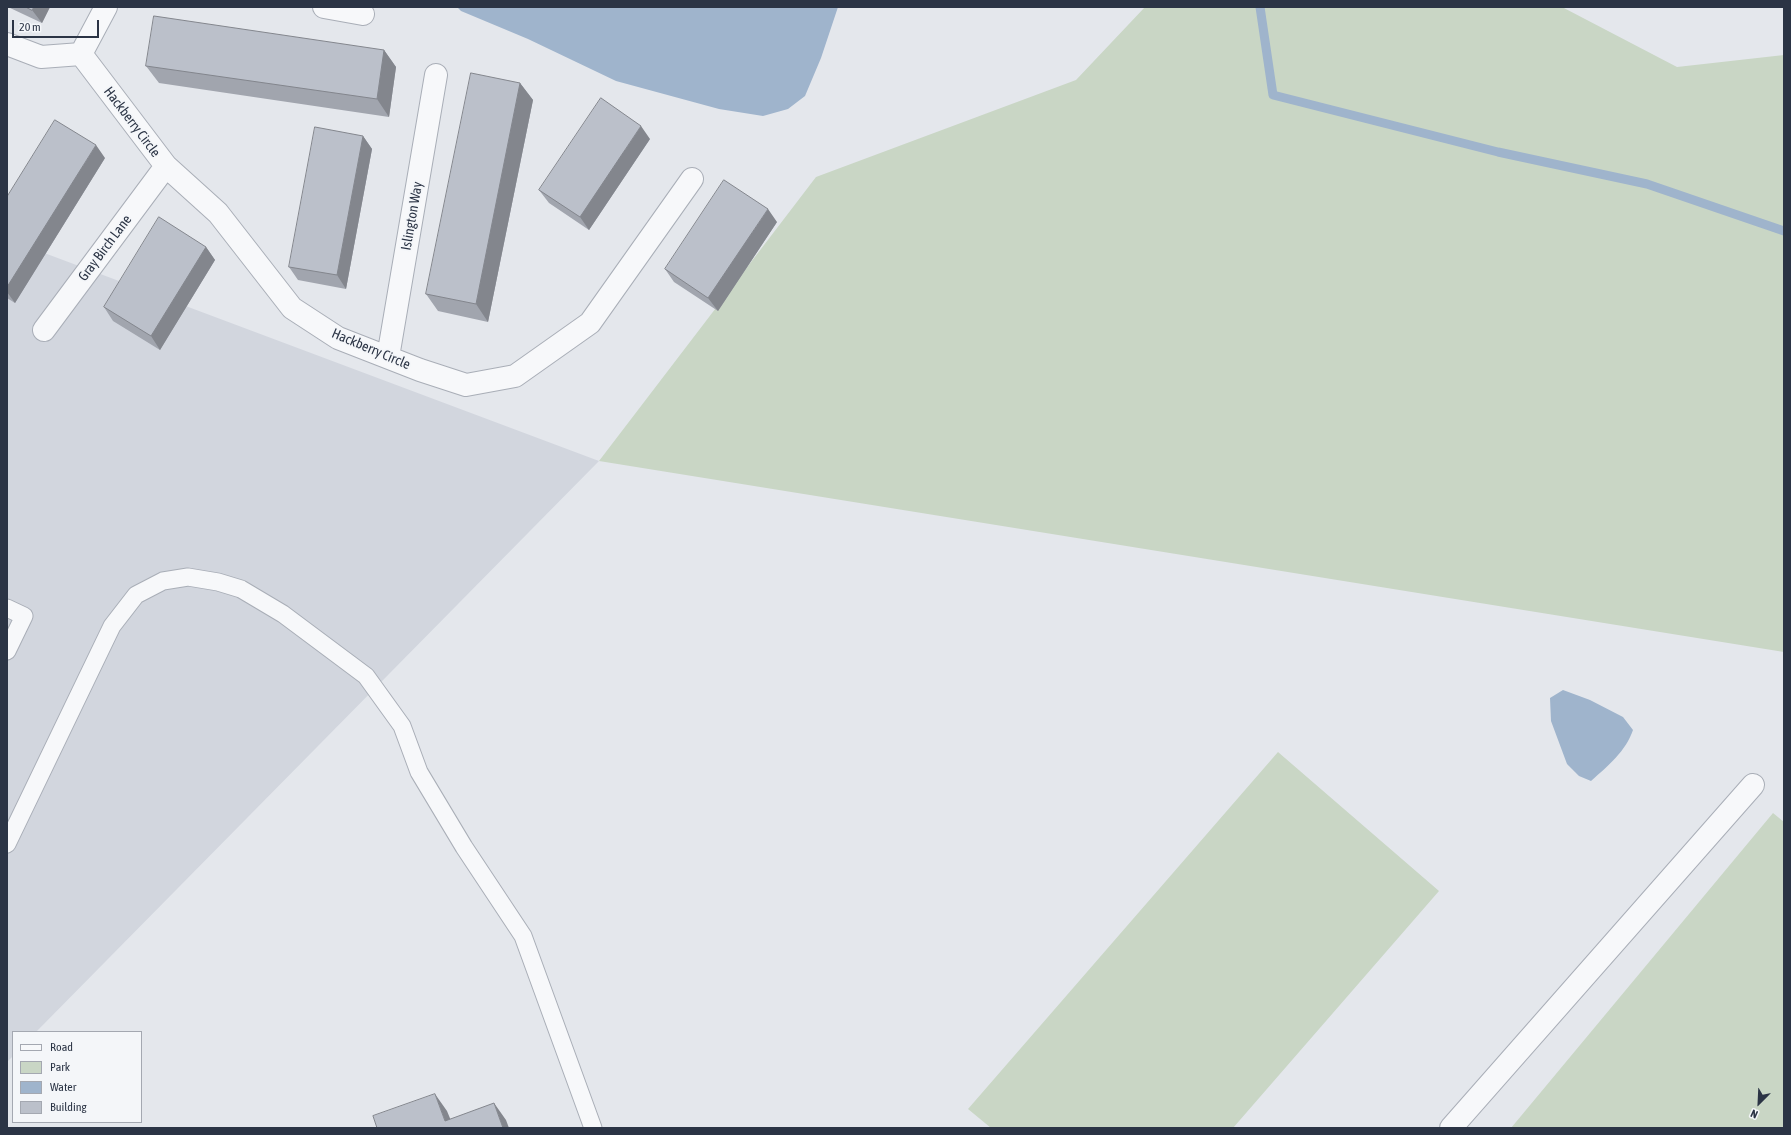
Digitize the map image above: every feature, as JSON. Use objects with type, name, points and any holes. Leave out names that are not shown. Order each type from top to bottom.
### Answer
[{"type":"street","points":[[7,44],[41,57],[81,54],[106,7]]},
{"type":"street","points":[[324,7],[363,14]]},
{"type":"street","name":"Hackberry Circle","points":[[81,54],[166,166],[218,213],[292,308],[338,338],[388,358],[466,385],[515,376],[590,323],[692,179]]},
{"type":"street","name":"Islington Way","points":[[388,358],[436,75]]},
{"type":"street","name":"Gray Birch Lane","points":[[44,330],[166,166]]},
{"type":"street","points":[[1451,1128],[1753,785]]},
{"type":"lane","points":[[7,844],[112,626],[136,595],[163,581],[188,577],[218,582],[241,589],[283,614],[366,676],[402,726],[419,772],[464,847],[523,936],[592,1128]]},
{"type":"lane","points":[[7,608],[24,616],[7,651]]},
{"type":"shaded area","points":[[7,239],[599,461],[37,1031],[12,1031],[12,1057],[7,1062]]},
{"type":"green space","points":[[1145,7],[1562,7],[1677,67],[1784,55],[1784,652],[599,461],[816,177],[1076,80]]},
{"type":"green space","points":[[1278,752],[1439,891],[1233,1128],[991,1128],[968,1109]]},
{"type":"green space","points":[[1773,813],[1784,822],[1784,1128],[1511,1128]]},
{"type":"water","points":[[457,7],[838,7],[821,58],[805,96],[788,109],[763,116],[719,109],[616,81],[528,39],[461,11]]},
{"type":"water","points":[[1563,690],[1590,700],[1623,717],[1633,730],[1626,745],[1610,764],[1591,781],[1579,776],[1567,764],[1551,721],[1550,698]]},
{"type":"building","points":[[26,7],[34,7],[32,10]]},
{"type":"building","points":[[154,16],[384,50],[377,99],[146,66]]},
{"type":"building","points":[[471,73],[520,83],[476,304],[426,294]]},
{"type":"building","points":[[601,98],[641,126],[580,217],[539,190]]},
{"type":"building","points":[[55,120],[96,145],[7,287],[7,197]]},
{"type":"building","points":[[315,127],[363,136],[337,275],[289,267]]},
{"type":"building","points":[[724,180],[768,209],[708,298],[665,269]]},
{"type":"building","points":[[159,217],[206,247],[151,336],[104,307]]},
{"type":"building","points":[[435,1094],[445,1121],[494,1103],[503,1128],[377,1128],[373,1116]]},
{"type":"waterway","points":[[1260,7],[1273,95],[1498,152],[1647,184],[1784,231]]}]
